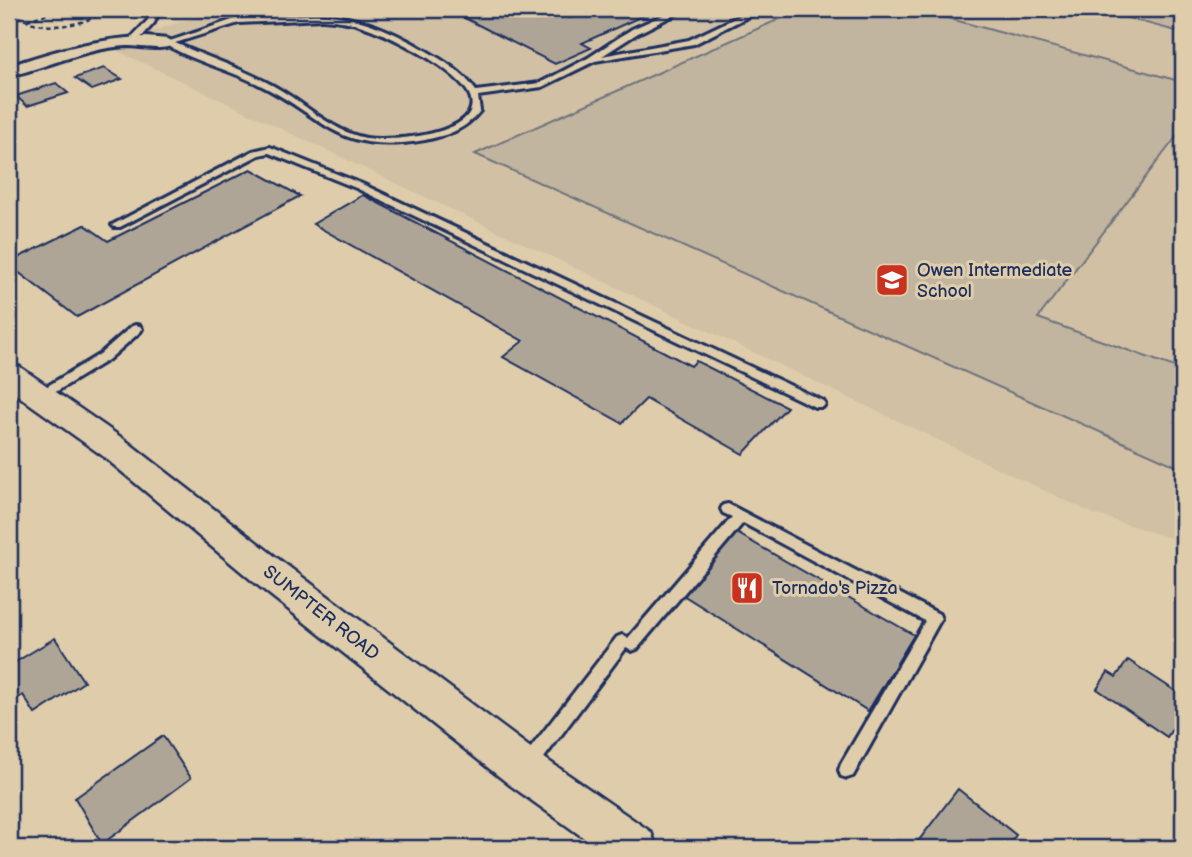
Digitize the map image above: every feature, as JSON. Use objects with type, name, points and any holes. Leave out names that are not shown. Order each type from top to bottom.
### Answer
[{"type":"street","points":[[9,71],[96,44],[135,39],[168,43]]},
{"type":"street","name":"SUMPTER ROAD","points":[[9,374],[114,449],[268,572],[525,770],[635,848]]},
{"type":"lane","points":[[135,39],[151,21],[156,9]]},
{"type":"lane","points":[[168,43],[270,9]]},
{"type":"lane","points":[[474,94],[542,85],[591,60],[635,30],[682,9]]},
{"type":"lane","points":[[591,60],[691,42],[759,9]]},
{"type":"lane","points":[[168,43],[267,85],[334,127],[365,140],[389,142],[424,138],[451,130],[470,118],[476,107],[474,94],[461,80],[412,46],[374,28],[350,20],[322,18],[238,21]]},
{"type":"lane","points":[[117,225],[256,153],[270,150],[359,186],[819,404]]},
{"type":"lane","points":[[40,396],[104,357],[136,329]]},
{"type":"lane","points":[[525,770],[734,512],[934,619],[847,769]]},
{"type":"path","points":[[11,14],[20,9]]},
{"type":"path","points":[[27,20],[64,9]]},
{"type":"path","points":[[11,14],[38,24],[66,26],[92,20],[111,9]]},
{"type":"shaded area","name":"Owen Intermediate School","points":[[220,9],[1183,9],[1183,542],[1094,514],[107,46]]},
{"type":"shaded area","points":[[802,9],[914,9],[1183,82],[1183,128],[1038,318],[1183,370],[1183,469],[475,154]]},
{"type":"shaded area","points":[[1132,9],[1183,9],[1183,33],[1124,17]]},
{"type":"building","points":[[447,9],[549,9],[570,18],[592,9],[639,9],[649,13],[582,43],[591,48],[555,64]]},
{"type":"building","points":[[104,68],[122,79],[92,90],[75,78]]},
{"type":"building","points":[[56,83],[68,93],[27,106],[16,96]]},
{"type":"building","points":[[251,169],[300,196],[77,317],[9,265],[9,262],[85,225],[108,241]]},
{"type":"building","points":[[363,195],[691,366],[696,361],[787,407],[743,454],[646,399],[622,423],[503,357],[523,341],[313,224]]},
{"type":"building","points":[[735,532],[914,635],[868,711],[683,595]]},
{"type":"building","points":[[55,638],[84,682],[35,714],[23,695],[9,704],[9,666]]},
{"type":"building","points":[[1128,660],[1183,696],[1183,712],[1167,737],[1097,689],[1108,672],[1116,677]]},
{"type":"building","points":[[163,736],[191,778],[102,844],[75,798]]},
{"type":"building","points":[[958,789],[1016,835],[1007,848],[913,848]]},
{"type":"place","name":"Owen Intermediate School","points":[[892,280]]},
{"type":"place","name":"Tornado's Pizza","points":[[747,588]]}]
